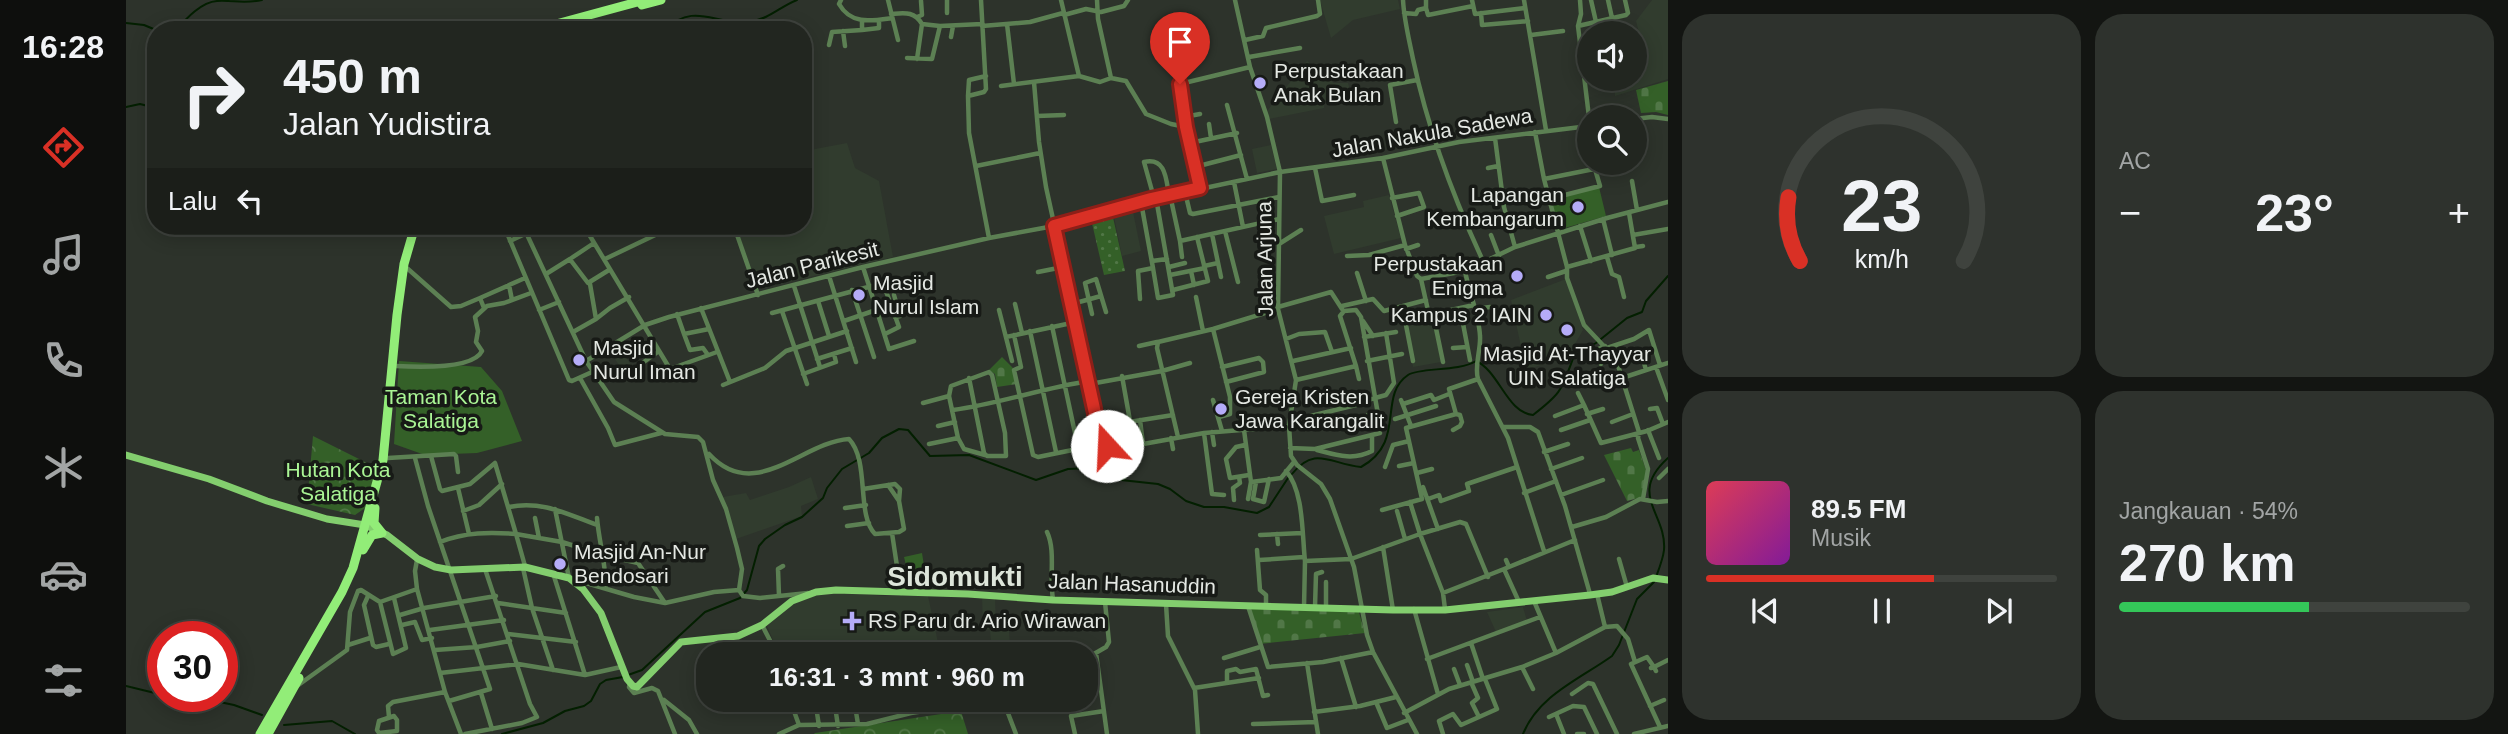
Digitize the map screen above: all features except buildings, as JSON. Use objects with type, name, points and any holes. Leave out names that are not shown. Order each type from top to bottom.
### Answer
[{"type":"highway","points":[[578,21],[645,0]]},
{"type":"highway","points":[[583,21],[661,0]]},
{"type":"highway","points":[[260,734],[348,591],[360,551],[364,525],[388,458],[404,264],[414,235]]},
{"type":"highway","points":[[360,551],[372,535],[382,533],[374,523],[372,508],[386,442],[408,269],[415,235]]},
{"type":"highway","points":[[268,734],[289,688]]},
{"type":"main road","points":[[126,455],[209,479],[267,501],[327,519],[364,525],[400,543],[418,559],[435,567],[451,570],[524,567],[569,578],[583,589],[601,613],[629,679]]},
{"type":"main road","name":"Jalan Hasanuddin","points":[[629,679],[681,642],[731,638],[762,625],[792,601],[816,593],[846,590],[1051,600],[1445,610],[1593,595],[1656,578],[1668,580]]},
{"type":"street","points":[[841,0],[841,8],[862,22],[907,13],[917,17],[922,24],[917,59]]},
{"type":"street","points":[[888,0],[898,40]]},
{"type":"street","points":[[947,0],[947,13]]},
{"type":"street","points":[[968,96],[986,91],[981,0]]},
{"type":"street","points":[[1061,0],[1079,76]]},
{"type":"street","points":[[1097,0],[1111,78]]},
{"type":"street","points":[[922,24],[953,26],[1035,21],[1086,9],[1103,12],[1124,6],[1128,0]]},
{"type":"street","name":"Jalan Arjuna","points":[[1235,0],[1250,67],[1267,117],[1280,172],[1278,308],[1296,380],[1290,424],[1290,448],[1297,465]]},
{"type":"street","points":[[1245,40],[1264,36],[1266,27],[1319,15],[1318,0]]},
{"type":"street","points":[[1404,0],[1417,80],[1444,174],[1484,263]]},
{"type":"street","points":[[1426,0],[1427,15],[1473,3],[1475,13],[1525,8]]},
{"type":"street","points":[[1524,0],[1546,130]]},
{"type":"street","points":[[1579,21],[1580,0]]},
{"type":"street","points":[[1591,0],[1596,21]]},
{"type":"street","points":[[1608,0],[1612,18]]},
{"type":"street","points":[[1600,21],[1628,13],[1625,0]]},
{"type":"street","points":[[917,17],[922,15],[921,1]]},
{"type":"street","points":[[1404,13],[1416,14],[1418,10],[1426,8]]},
{"type":"street","points":[[1480,13],[1482,25],[1528,20]]},
{"type":"street","points":[[829,45],[831,32],[879,28],[879,20]]},
{"type":"street","points":[[862,22],[862,30]]},
{"type":"street","points":[[1007,24],[1014,84]]},
{"type":"street","points":[[907,58],[932,59],[940,26]]},
{"type":"street","points":[[951,37],[953,26]]},
{"type":"street","points":[[844,31],[845,46]]},
{"type":"street","points":[[1531,35],[1563,31]]},
{"type":"street","points":[[1249,57],[1300,48]]},
{"type":"street","points":[[1200,188],[1184,117],[1180,84],[1250,67]]},
{"type":"street","points":[[986,76],[968,80],[968,96],[969,133],[989,238]]},
{"type":"street","points":[[1000,86],[1079,76],[1100,82],[1111,78],[1126,80],[1148,115],[1186,127]]},
{"type":"street","points":[[1396,122],[1390,85],[1417,80]]},
{"type":"street","points":[[1034,82],[1040,153],[1102,443]]},
{"type":"street","points":[[1227,105],[1237,133],[1247,179]]},
{"type":"street","points":[[1037,116],[1063,114]]},
{"type":"street","points":[[1184,117],[1200,114]]},
{"type":"street","points":[[1647,118],[1668,119]]},
{"type":"street","points":[[1209,124],[1211,138]]},
{"type":"street","name":"Jalan Nakula Sadewa","points":[[1170,195],[1280,172],[1383,158],[1459,142],[1577,127]]},
{"type":"street","points":[[1535,132],[1549,200],[1584,326],[1616,359],[1639,432],[1638,438],[1648,469],[1648,500]]},
{"type":"street","points":[[1190,143],[1237,133]]},
{"type":"street","points":[[1495,138],[1504,207],[1515,247]]},
{"type":"street","points":[[976,166],[1040,153]]},
{"type":"street","points":[[1195,167],[1241,155]]},
{"type":"street","points":[[1383,158],[1406,247],[1421,279],[1443,362]]},
{"type":"street","points":[[1141,202],[1158,298],[1173,295],[1173,290],[1155,198],[1144,159],[1156,161],[1161,165],[1182,257]]},
{"type":"street","points":[[1488,168],[1498,166]]},
{"type":"street","points":[[1315,168],[1322,201],[1354,195]]},
{"type":"street","points":[[1544,179],[1577,171]]},
{"type":"street","points":[[1549,200],[1600,186],[1599,175]]},
{"type":"street","points":[[1632,181],[1637,209]]},
{"type":"street","points":[[1234,182],[1243,227]]},
{"type":"street","points":[[1185,192],[1191,214],[1279,197]]},
{"type":"street","points":[[1392,198],[1419,192],[1424,207],[1397,216]]},
{"type":"street","name":"Jalan Parikesit","points":[[586,360],[645,326],[677,314],[863,267],[1054,226],[1170,195]]},
{"type":"street","points":[[1421,279],[1465,271],[1515,247],[1558,232],[1668,202]]},
{"type":"street","points":[[1629,212],[1636,247]]},
{"type":"street","points":[[1180,241],[1279,219]]},
{"type":"street","points":[[1603,219],[1612,274],[1619,277],[1624,297]]},
{"type":"street","points":[[1580,226],[1591,261]]},
{"type":"street","points":[[1633,235],[1668,229]]},
{"type":"street","points":[[1278,244],[1301,230]]},
{"type":"street","points":[[1225,231],[1238,282]]},
{"type":"street","points":[[1212,234],[1222,277]]},
{"type":"street","points":[[508,235],[569,380],[592,372]]},
{"type":"street","points":[[510,241],[523,235]]},
{"type":"street","points":[[526,235],[592,372],[615,403],[669,435],[698,437],[726,509],[741,565],[741,593]]},
{"type":"street","points":[[589,235],[659,351],[673,369],[718,352]]},
{"type":"street","points":[[605,260],[656,235]]},
{"type":"street","points":[[737,235],[758,295]]},
{"type":"street","points":[[1491,235],[1499,256]]},
{"type":"street","points":[[1173,290],[1208,281],[1197,237]]},
{"type":"street","points":[[546,274],[594,243]]},
{"type":"street","points":[[1348,256],[1369,255],[1418,245]]},
{"type":"street","points":[[1548,276],[1643,246]]},
{"type":"street","points":[[570,259],[590,284],[596,319]]},
{"type":"street","points":[[1152,261],[1167,259]]},
{"type":"street","points":[[1169,267],[1185,263]]},
{"type":"street","points":[[1170,275],[1218,263]]},
{"type":"street","points":[[863,267],[889,349],[914,341]]},
{"type":"street","points":[[1038,272],[1063,267]]},
{"type":"street","points":[[1140,299],[1138,271],[1153,268]]},
{"type":"street","points":[[408,269],[451,307],[461,306],[524,278]]},
{"type":"street","points":[[590,284],[609,270]]},
{"type":"street","points":[[1191,271],[1194,285]]},
{"type":"street","points":[[1465,271],[1480,332],[1476,373],[1502,426],[1544,551]]},
{"type":"street","points":[[1357,274],[1366,301]]},
{"type":"street","points":[[829,276],[856,362]]},
{"type":"street","points":[[1092,314],[1084,285],[1086,281],[1097,279],[1106,312]]},
{"type":"street","points":[[772,313],[852,289],[883,284],[891,296],[899,327],[885,336]]},
{"type":"street","points":[[509,285],[512,300]]},
{"type":"street","points":[[794,286],[820,368]]},
{"type":"street","points":[[852,289],[874,357]]},
{"type":"street","points":[[1139,346],[1213,329],[1331,292],[1342,309],[1341,322],[1359,379]]},
{"type":"street","points":[[395,369],[464,362],[480,356],[482,351],[476,342],[478,331],[474,318],[494,303],[501,304],[531,293]]},
{"type":"street","points":[[891,296],[901,293]]},
{"type":"street","points":[[1072,304],[1102,296]]},
{"type":"street","points":[[573,332],[629,297]]},
{"type":"street","points":[[1196,297],[1203,331]]},
{"type":"street","points":[[480,298],[484,308]]},
{"type":"street","points":[[1342,309],[1373,299],[1384,311],[1426,300]]},
{"type":"street","points":[[818,301],[829,336]]},
{"type":"street","points":[[539,310],[559,302]]},
{"type":"street","points":[[1015,304],[1023,333]]},
{"type":"street","points":[[1413,361],[1405,320],[1460,308],[1490,307]]},
{"type":"street","points":[[1460,308],[1470,360]]},
{"type":"street","points":[[701,309],[730,382]]},
{"type":"street","points":[[1342,309],[1353,309],[1373,336]]},
{"type":"street","points":[[844,321],[877,310]]},
{"type":"street","points":[[999,310],[1012,361]]},
{"type":"street","points":[[782,311],[807,384]]},
{"type":"street","points":[[677,314],[690,350],[703,348],[708,355]]},
{"type":"street","points":[[1361,317],[1379,420]]},
{"type":"street","points":[[1006,337],[1076,322]]},
{"type":"street","points":[[1052,326],[1078,447]]},
{"type":"street","points":[[684,334],[709,329]]},
{"type":"street","points":[[1213,329],[1226,382],[1230,414],[1219,417]]},
{"type":"street","points":[[1601,364],[1596,350],[1634,339],[1649,330],[1668,398]]},
{"type":"street","points":[[723,385],[765,368],[786,351],[847,331]]},
{"type":"street","points":[[1030,331],[1056,452]]},
{"type":"street","points":[[1286,339],[1299,334],[1325,332],[1332,352]]},
{"type":"street","points":[[1364,337],[1396,332]]},
{"type":"street","points":[[1014,335],[1021,367],[1015,370],[1034,456],[1038,457],[1102,443],[1111,447],[1125,447],[1204,433],[1290,424],[1386,395],[1394,383],[1386,333]]},
{"type":"street","points":[[1158,342],[1161,371],[1178,437]]},
{"type":"street","points":[[817,359],[852,348]]},
{"type":"street","points":[[1293,361],[1350,348]]},
{"type":"street","points":[[1453,348],[1467,348]]},
{"type":"street","points":[[641,364],[659,351]]},
{"type":"street","points":[[1616,359],[1635,353]]},
{"type":"street","points":[[803,374],[836,362],[834,354]]},
{"type":"street","points":[[1367,361],[1402,354]]},
{"type":"street","points":[[1642,356],[1646,370]]},
{"type":"street","points":[[1222,367],[1259,358],[1264,366],[1264,372],[1226,382]]},
{"type":"street","points":[[953,410],[1065,385],[1161,371],[1190,363]]},
{"type":"street","points":[[1622,378],[1668,363]]},
{"type":"street","points":[[1296,380],[1356,366]]},
{"type":"street","points":[[991,373],[998,400],[1007,455],[1005,457],[985,456],[964,449],[958,438],[949,396],[951,386],[991,373]]},
{"type":"street","points":[[1122,376],[1130,421]]},
{"type":"street","points":[[580,378],[615,445],[662,432]]},
{"type":"street","points":[[969,378],[985,456]]},
{"type":"street","points":[[1453,430],[1462,424],[1460,415],[1456,414],[1449,389],[1478,379]]},
{"type":"street","points":[[1578,393],[1601,443],[1666,423],[1657,408],[1650,409]]},
{"type":"street","points":[[1395,419],[1435,403],[1449,394]]},
{"type":"street","points":[[1410,426],[1402,402],[1431,395],[1440,418]]},
{"type":"street","points":[[923,403],[949,396]]},
{"type":"street","points":[[1213,400],[1222,431]]},
{"type":"street","points":[[1555,416],[1584,405]]},
{"type":"street","points":[[1561,430],[1603,409]]},
{"type":"street","points":[[1368,415],[1378,412]]},
{"type":"street","points":[[1382,510],[1422,499],[1406,428],[1456,414]]},
{"type":"street","points":[[1612,422],[1633,414]]},
{"type":"street","points":[[1098,427],[1173,415]]},
{"type":"street","points":[[1140,420],[1143,444]]},
{"type":"street","points":[[938,426],[955,422]]},
{"type":"street","points":[[1502,426],[1535,428],[1581,551],[1580,559],[1605,627]]},
{"type":"street","points":[[1244,430],[1249,475],[1253,482],[1253,499],[1264,502],[1269,479]]},
{"type":"street","points":[[1648,430],[1660,458]]},
{"type":"street","points":[[1212,432],[1214,445]]},
{"type":"street","points":[[1204,433],[1212,494],[1224,495]]},
{"type":"street","points":[[1315,449],[1380,433]]},
{"type":"street","points":[[1290,448],[1315,449],[1354,457],[1372,451],[1372,436]]},
{"type":"street","points":[[929,444],[958,438]]},
{"type":"street","points":[[1171,438],[1173,449]]},
{"type":"street","points":[[706,452],[723,468],[752,473],[770,470],[844,439],[852,442],[858,454],[859,464],[863,489],[869,523],[876,534],[904,529],[899,501],[888,485],[863,489]]},
{"type":"street","points":[[1385,467],[1393,446],[1409,441]]},
{"type":"street","points":[[1544,452],[1568,444]]},
{"type":"street","points":[[1245,445],[1236,447],[1226,459],[1230,478],[1249,475]]},
{"type":"street","points":[[1124,477],[1125,447]]},
{"type":"street","points":[[388,458],[455,455],[458,472]]},
{"type":"street","points":[[431,456],[440,489],[470,484],[495,463],[516,534],[532,608],[553,671]]},
{"type":"street","points":[[415,458],[489,689],[449,701]]},
{"type":"street","points":[[1550,469],[1582,458]]},
{"type":"street","points":[[1399,466],[1414,463]]},
{"type":"street","points":[[1253,482],[1281,478],[1297,465],[1316,479],[1326,492],[1351,558],[1373,652],[1417,734]]},
{"type":"street","points":[[1428,499],[1439,495],[1441,500],[1469,491],[1467,484],[1517,467]]},
{"type":"street","points":[[1417,473],[1432,469]]},
{"type":"street","points":[[1659,478],[1668,469]]},
{"type":"street","points":[[1289,474],[1298,494],[1304,559],[1304,607]]},
{"type":"street","points":[[1234,500],[1233,488],[1240,483],[1239,477]]},
{"type":"street","points":[[1561,495],[1603,480]]},
{"type":"street","points":[[1524,493],[1556,481]]},
{"type":"street","points":[[1248,499],[1253,482]]},
{"type":"street","points":[[463,511],[479,505],[502,484]]},
{"type":"street","points":[[1423,487],[1438,529]]},
{"type":"street","points":[[458,488],[469,534]]},
{"type":"street","points":[[1572,527],[1648,500],[1668,502]]},
{"type":"street","points":[[1410,502],[1443,593],[1445,610]]},
{"type":"street","points":[[509,507],[527,503],[555,509],[597,525]]},
{"type":"street","points":[[845,508],[866,505]]},
{"type":"street","points":[[555,509],[569,578],[665,603],[718,591],[760,598],[816,593]]},
{"type":"street","points":[[1397,511],[1405,539]]},
{"type":"street","points":[[535,518],[539,538]]},
{"type":"street","points":[[597,518],[606,561],[606,588]]},
{"type":"street","points":[[1259,559],[1351,558],[1460,522],[1466,524],[1488,577]]},
{"type":"street","points":[[847,526],[869,523]]},
{"type":"street","points":[[1046,532],[1051,547],[1051,600]]},
{"type":"street","points":[[892,533],[901,593]]},
{"type":"street","points":[[1260,535],[1302,533]]},
{"type":"street","points":[[440,542],[469,534],[516,534],[562,542],[638,563],[665,603]]},
{"type":"street","points":[[1277,534],[1278,544]]},
{"type":"street","points":[[1443,593],[1575,540]]},
{"type":"street","points":[[1383,547],[1393,610]]},
{"type":"street","points":[[1257,550],[1260,590],[1266,595],[1266,606]]},
{"type":"street","points":[[1580,559],[1586,557]]},
{"type":"street","points":[[418,559],[415,570],[417,589],[445,692],[463,734],[522,723],[537,717],[530,704],[485,569]]},
{"type":"street","points":[[1619,559],[1627,587]]},
{"type":"street","points":[[1506,560],[1506,568],[1519,603]]},
{"type":"street","points":[[779,596],[778,569],[783,566]]},
{"type":"street","points":[[1315,607],[1316,574],[1322,572]]},
{"type":"street","points":[[553,573],[585,675]]},
{"type":"street","points":[[1326,582],[1326,607]]},
{"type":"street","points":[[289,688],[344,653],[348,645],[350,612],[360,590],[380,602],[417,589]]},
{"type":"street","points":[[368,596],[364,605],[371,638],[375,647],[389,644]]},
{"type":"street","points":[[400,615],[424,608],[496,596]]},
{"type":"street","points":[[380,602],[392,654],[406,648],[394,598]]},
{"type":"street","points":[[1098,652],[1106,648],[1110,640],[1105,601]]},
{"type":"street","points":[[1534,601],[1556,653]]},
{"type":"street","points":[[498,603],[567,613]]},
{"type":"street","points":[[1166,603],[1168,636],[1194,688],[1198,734]]},
{"type":"street","points":[[1248,605],[1268,667],[1373,652]]},
{"type":"street","points":[[1414,609],[1438,694]]},
{"type":"street","points":[[1435,610],[1437,619]]},
{"type":"street","points":[[1427,659],[1540,617]]},
{"type":"street","points":[[430,630],[504,620]]},
{"type":"street","points":[[402,625],[415,622],[422,640],[432,638]]},
{"type":"street","points":[[762,625],[772,642]]},
{"type":"street","points":[[1405,713],[1438,694],[1522,667],[1614,625],[1624,634],[1636,662]]},
{"type":"street","points":[[435,650],[477,647],[509,637],[576,642]]},
{"type":"street","points":[[348,645],[371,638]]},
{"type":"street","points":[[1443,734],[1439,721],[1453,714],[1461,725],[1497,709],[1471,643]]},
{"type":"street","points":[[1224,658],[1260,647]]},
{"type":"street","points":[[1658,730],[1631,664],[1647,657],[1653,669],[1668,660]]},
{"type":"street","points":[[1341,658],[1356,707]]},
{"type":"street","points":[[1307,663],[1318,734]]},
{"type":"street","points":[[440,673],[518,664],[553,671],[629,679],[629,687],[634,694],[655,688],[662,698],[688,720],[697,734]]},
{"type":"street","points":[[1467,665],[1478,698],[1472,703],[1479,717]]},
{"type":"street","points":[[1522,667],[1533,689]]},
{"type":"street","points":[[1098,668],[1107,734]]},
{"type":"street","points":[[1227,683],[1225,673],[1229,670],[1240,673],[1256,669],[1260,692],[1268,695]]},
{"type":"street","points":[[1454,669],[1460,685]]},
{"type":"street","points":[[1194,688],[1259,678]]},
{"type":"street","points":[[1572,694],[1588,683],[1593,684],[1617,734]]},
{"type":"street","points":[[388,717],[388,706],[393,702],[445,692]]},
{"type":"street","points":[[481,693],[492,729]]},
{"type":"street","points":[[1314,712],[1356,707],[1396,697]]},
{"type":"street","points":[[662,698],[675,734]]},
{"type":"street","points":[[1650,705],[1664,700]]},
{"type":"street","points":[[1376,702],[1387,728],[1408,720]]},
{"type":"street","points":[[1549,717],[1573,706],[1584,707],[1597,734]]},
{"type":"street","points":[[1075,734],[1071,716],[1104,711]]},
{"type":"street","points":[[794,712],[799,725]]},
{"type":"street","points":[[816,712],[819,726]]},
{"type":"street","points":[[836,712],[838,726]]},
{"type":"street","points":[[856,712],[858,724]]},
{"type":"street","points":[[779,734],[799,725],[858,724],[927,712]]},
{"type":"street","points":[[1008,712],[1016,734]]},
{"type":"street","points":[[1556,714],[1564,734]]},
{"type":"street","points":[[388,717],[396,718],[397,730],[379,733],[379,720],[388,717]]},
{"type":"street","points":[[1253,724],[1316,722]]},
{"type":"street","points":[[1634,734],[1668,726]]},
{"type":"street","points":[[1577,734],[1584,734]]},
{"type":"shaded area","points":[[1320,0],[1398,0],[1400,9],[1353,20],[1331,38]]},
{"type":"shaded area","points":[[1652,0],[1668,0],[1668,79],[1647,86],[1647,21],[1636,21]]},
{"type":"shaded area","points":[[1307,61],[1334,83],[1348,83],[1351,94],[1324,101],[1324,108],[1269,119],[1267,111]]},
{"type":"shaded area","points":[[1615,91],[1631,91],[1615,96]]},
{"type":"shaded area","points":[[847,143],[855,168],[879,181],[893,257],[756,290],[740,235],[812,235],[812,150]]},
{"type":"shaded area","points":[[1271,145],[1277,169],[1257,173],[1252,149]]},
{"type":"shaded area","points":[[1389,195],[1401,238],[1334,254],[1324,216],[1364,207],[1363,201]]},
{"type":"shaded area","points":[[1132,207],[1141,251],[1122,256],[1113,212]]},
{"type":"shaded area","name":"Kampus 2 IAIN","points":[[1566,279],[1583,330],[1568,356],[1526,370],[1511,300]]},
{"type":"shaded area","points":[[1430,316],[1441,362],[1413,367],[1405,321]]},
{"type":"shaded area","points":[[617,344],[634,369],[632,371],[636,378],[630,381],[608,349]]},
{"type":"shaded area","points":[[811,477],[818,499],[801,506],[802,516],[736,539],[723,497],[746,493],[750,500]]},
{"type":"shaded area","name":"RS Paru dr. Ario Wirawan","points":[[837,592],[928,596],[938,642],[774,642],[767,626],[776,616],[785,608],[818,594]]},
{"type":"shaded area","points":[[982,596],[995,597],[996,626],[1009,631],[1010,642],[991,642],[990,629],[983,630]]},
{"type":"shaded area","points":[[1523,607],[1527,621],[1496,632],[1487,612]]},
{"type":"green space","points":[[1668,81],[1668,115],[1647,113],[1647,105],[1639,105],[1636,91],[1647,91],[1647,87]]},
{"type":"green space","name":"Lapangan Kembangarum","points":[[1599,187],[1606,216],[1558,230],[1550,198]]},
{"type":"green space","points":[[1112,213],[1125,271],[1104,275],[1091,219]]},
{"type":"green space","points":[[1002,357],[1013,368],[1017,384],[997,387],[995,374],[989,370]]},
{"type":"green space","name":"Taman Kota Salatiga","points":[[399,361],[481,367],[502,391],[522,441],[477,453],[425,455],[394,444]]},
{"type":"green space","name":"Hutan Kota Salatiga","points":[[313,436],[377,468],[365,508],[355,515],[307,504]]},
{"type":"green space","points":[[1631,448],[1633,452],[1639,450],[1646,470],[1642,497],[1627,501],[1604,455]]},
{"type":"green space","points":[[922,553],[926,578],[910,582],[904,557]]},
{"type":"green space","points":[[1249,609],[1358,609],[1365,633],[1259,644]]},
{"type":"green space","points":[[961,712],[968,734],[814,734]]},
{"type":"waterway","points":[[185,21],[211,2],[262,0]]},
{"type":"waterway","points":[[752,21],[797,0]]},
{"type":"waterway","points":[[676,21],[697,16],[727,21]]},
{"type":"waterway","points":[[126,23],[147,26]]},
{"type":"waterway","points":[[126,107],[140,104],[147,106]]},
{"type":"waterway","points":[[1292,474],[1300,465],[1316,458],[1361,467],[1375,457],[1388,432],[1394,395],[1399,384],[1408,375],[1421,371],[1459,367],[1476,361],[1491,373],[1516,407],[1533,415],[1560,390],[1574,356],[1596,343],[1627,318],[1642,312],[1646,301],[1668,276]]},
{"type":"waterway","points":[[628,675],[642,670],[705,612],[740,598],[747,590],[759,546],[765,539],[802,517],[823,498],[827,488],[842,469],[869,453],[882,438],[899,429],[908,430],[930,456],[969,455],[1036,480],[1068,469],[1089,468],[1121,480],[1158,484],[1186,501],[1204,507],[1224,507],[1257,513],[1269,507],[1288,478]]},
{"type":"waterway","points":[[1656,577],[1664,550],[1660,525],[1652,504],[1650,483],[1656,471],[1668,458]]},
{"type":"waterway","points":[[1523,734],[1530,720],[1550,698],[1612,656],[1637,599],[1654,582]]},
{"type":"waterway","points":[[502,734],[543,723],[565,711],[584,706],[591,701],[600,684],[623,677]]},
{"type":"waterway","points":[[126,686],[147,691]]},
{"type":"waterway","points":[[238,706],[262,715]]},
{"type":"waterway","points":[[284,725],[332,721],[355,734]]},
{"type":"place","name":"Perpustakaan Anak Bulan","points":[[1260,83]]},
{"type":"place","name":"Lapangan Kembangarum","points":[[1578,207]]},
{"type":"place","name":"Perpustakaan Enigma","points":[[1517,276]]},
{"type":"place","name":"Masjid Nurul Islam","points":[[859,295]]},
{"type":"place","name":"Kampus 2 IAIN","points":[[1546,315]]},
{"type":"place","name":"Masjid At-Thayyar UIN Salatiga","points":[[1567,330]]},
{"type":"place","name":"Masjid Nurul Iman","points":[[579,360]]},
{"type":"place","name":"Gereja Kristen Jawa Karangalit","points":[[1221,409]]},
{"type":"place","name":"Masjid An-Nur Bendosari","points":[[560,564]]},
{"type":"place","name":"RS Paru dr. Ario Wirawan","points":[[852,621]]},
{"type":"district","name":"Sidomukti","points":[[955,576]]},
{"type":"route","points":[[1107,446],[1102,443],[1100,436],[1054,226],[1200,188],[1186,127],[1180,84]]}]
